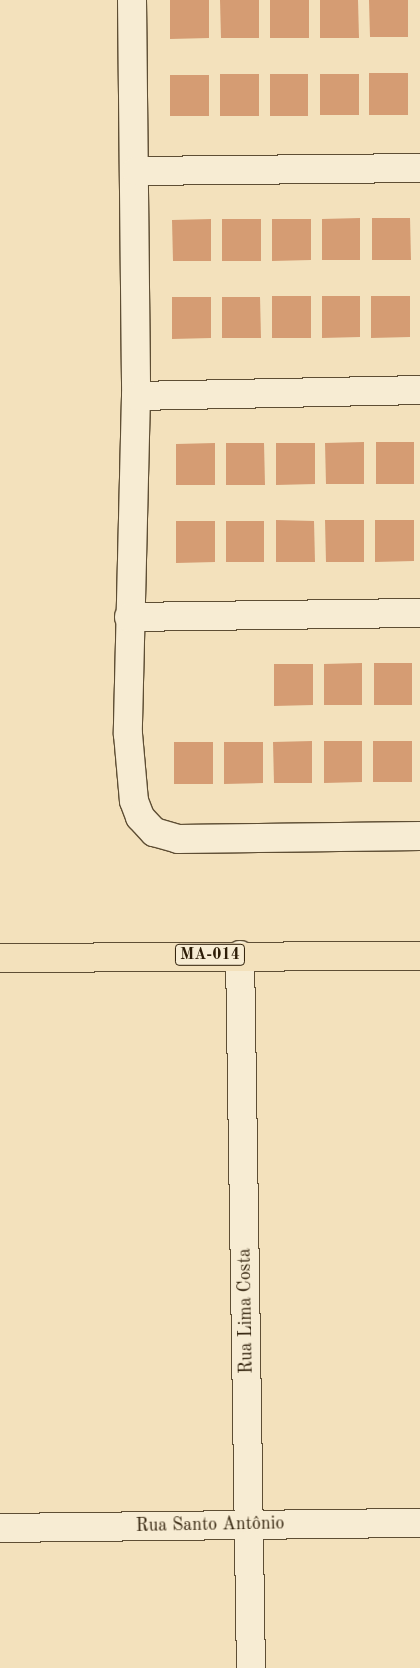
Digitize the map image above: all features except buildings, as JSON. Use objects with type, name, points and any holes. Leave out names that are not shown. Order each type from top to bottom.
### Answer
[{"type":"main road","name":"MA-014","points":[[0,958],[240,955],[420,956]]},
{"type":"street","points":[[132,0],[136,170],[136,396],[129,617],[132,786],[140,817],[154,832],[178,839],[420,836]]},
{"type":"street","points":[[136,170],[420,168]]},
{"type":"street","points":[[136,396],[420,390]]},
{"type":"street","points":[[129,617],[420,613]]},
{"type":"street","name":"Rua Lima Costa","points":[[240,955],[250,1525],[250,1668]]},
{"type":"street","name":"Rua Santo Antônio","points":[[0,1528],[420,1523]]}]
